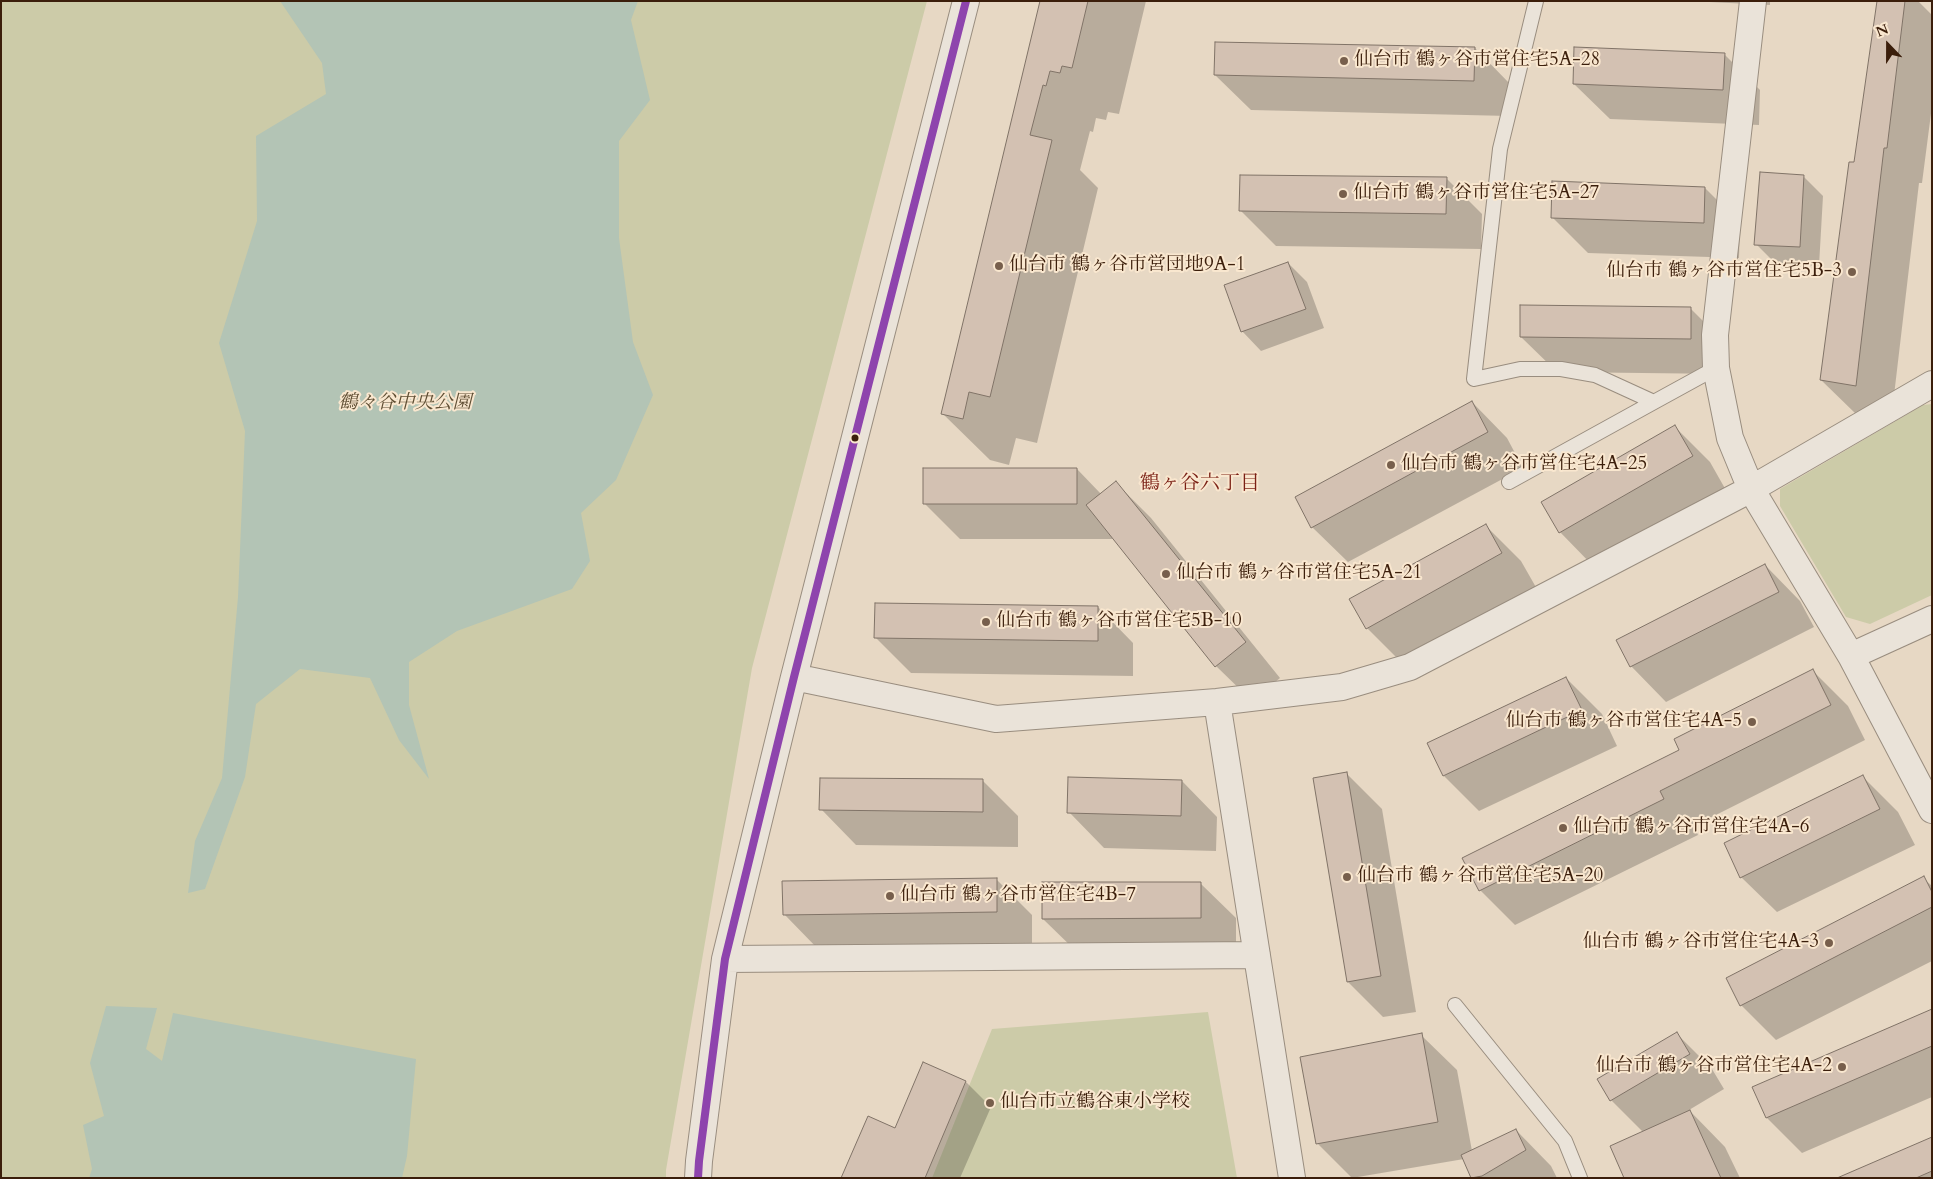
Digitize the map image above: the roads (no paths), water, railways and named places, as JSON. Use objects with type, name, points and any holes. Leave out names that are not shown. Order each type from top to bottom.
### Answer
[{"type":"street","points":[[698,1178],[725,960],[794,677],[966,1]]},
{"type":"street","points":[[1753,1],[1715,335],[1716,368],[1730,438],[1751,490],[1851,656],[1932,810]]},
{"type":"street","points":[[794,677],[996,719],[1217,702],[1342,687],[1410,667],[1751,490],[1932,384]]},
{"type":"street","points":[[1851,656],[1932,619]]},
{"type":"street","points":[[1217,702],[1292,1178]]},
{"type":"street","points":[[725,960],[1257,955]]},
{"type":"lane","points":[[1536,1],[1500,149],[1474,379],[1520,368],[1560,369],[1595,375],[1654,402]]},
{"type":"lane","points":[[1509,482],[1716,368]]},
{"type":"lane","points":[[1455,1005],[1565,1141],[1580,1178]]},
{"type":"place","name":"仙台市 鶴ヶ谷市営住宅5A-28","points":[[1344,61]]},
{"type":"place","name":"仙台市 鶴ヶ谷市営住宅5A-27","points":[[1343,194]]},
{"type":"place","name":"仙台市 鶴ヶ谷市営団地9A-1","points":[[999,266]]},
{"type":"place","name":"仙台市 鶴ヶ谷市営住宅5B-3","points":[[1852,272]]},
{"type":"place","name":"仙台市 鶴ヶ谷市営住宅4A-25","points":[[1391,465]]},
{"type":"place","name":"仙台市 鶴ヶ谷市営住宅5A-21","points":[[1166,574]]},
{"type":"place","name":"仙台市 鶴ヶ谷市営住宅5B-10","points":[[986,622]]},
{"type":"place","name":"仙台市 鶴ヶ谷市営住宅4A-5","points":[[1752,722]]},
{"type":"place","name":"仙台市 鶴ヶ谷市営住宅4A-6","points":[[1563,828]]},
{"type":"place","name":"仙台市 鶴ヶ谷市営住宅5A-20","points":[[1347,877]]},
{"type":"place","name":"仙台市 鶴ヶ谷市営住宅4B-7","points":[[890,896]]},
{"type":"place","name":"仙台市 鶴ヶ谷市営住宅4A-3","points":[[1829,943]]},
{"type":"place","name":"仙台市 鶴ヶ谷市営住宅4A-2","points":[[1842,1067]]},
{"type":"place","name":"仙台市立鶴谷東小学校","points":[[990,1103]]},
{"type":"district","name":"鶴ヶ谷六丁目","points":[[1200,484]]},
{"type":"park label","name":"鶴々谷中央公園","points":[[405,404]]}]
